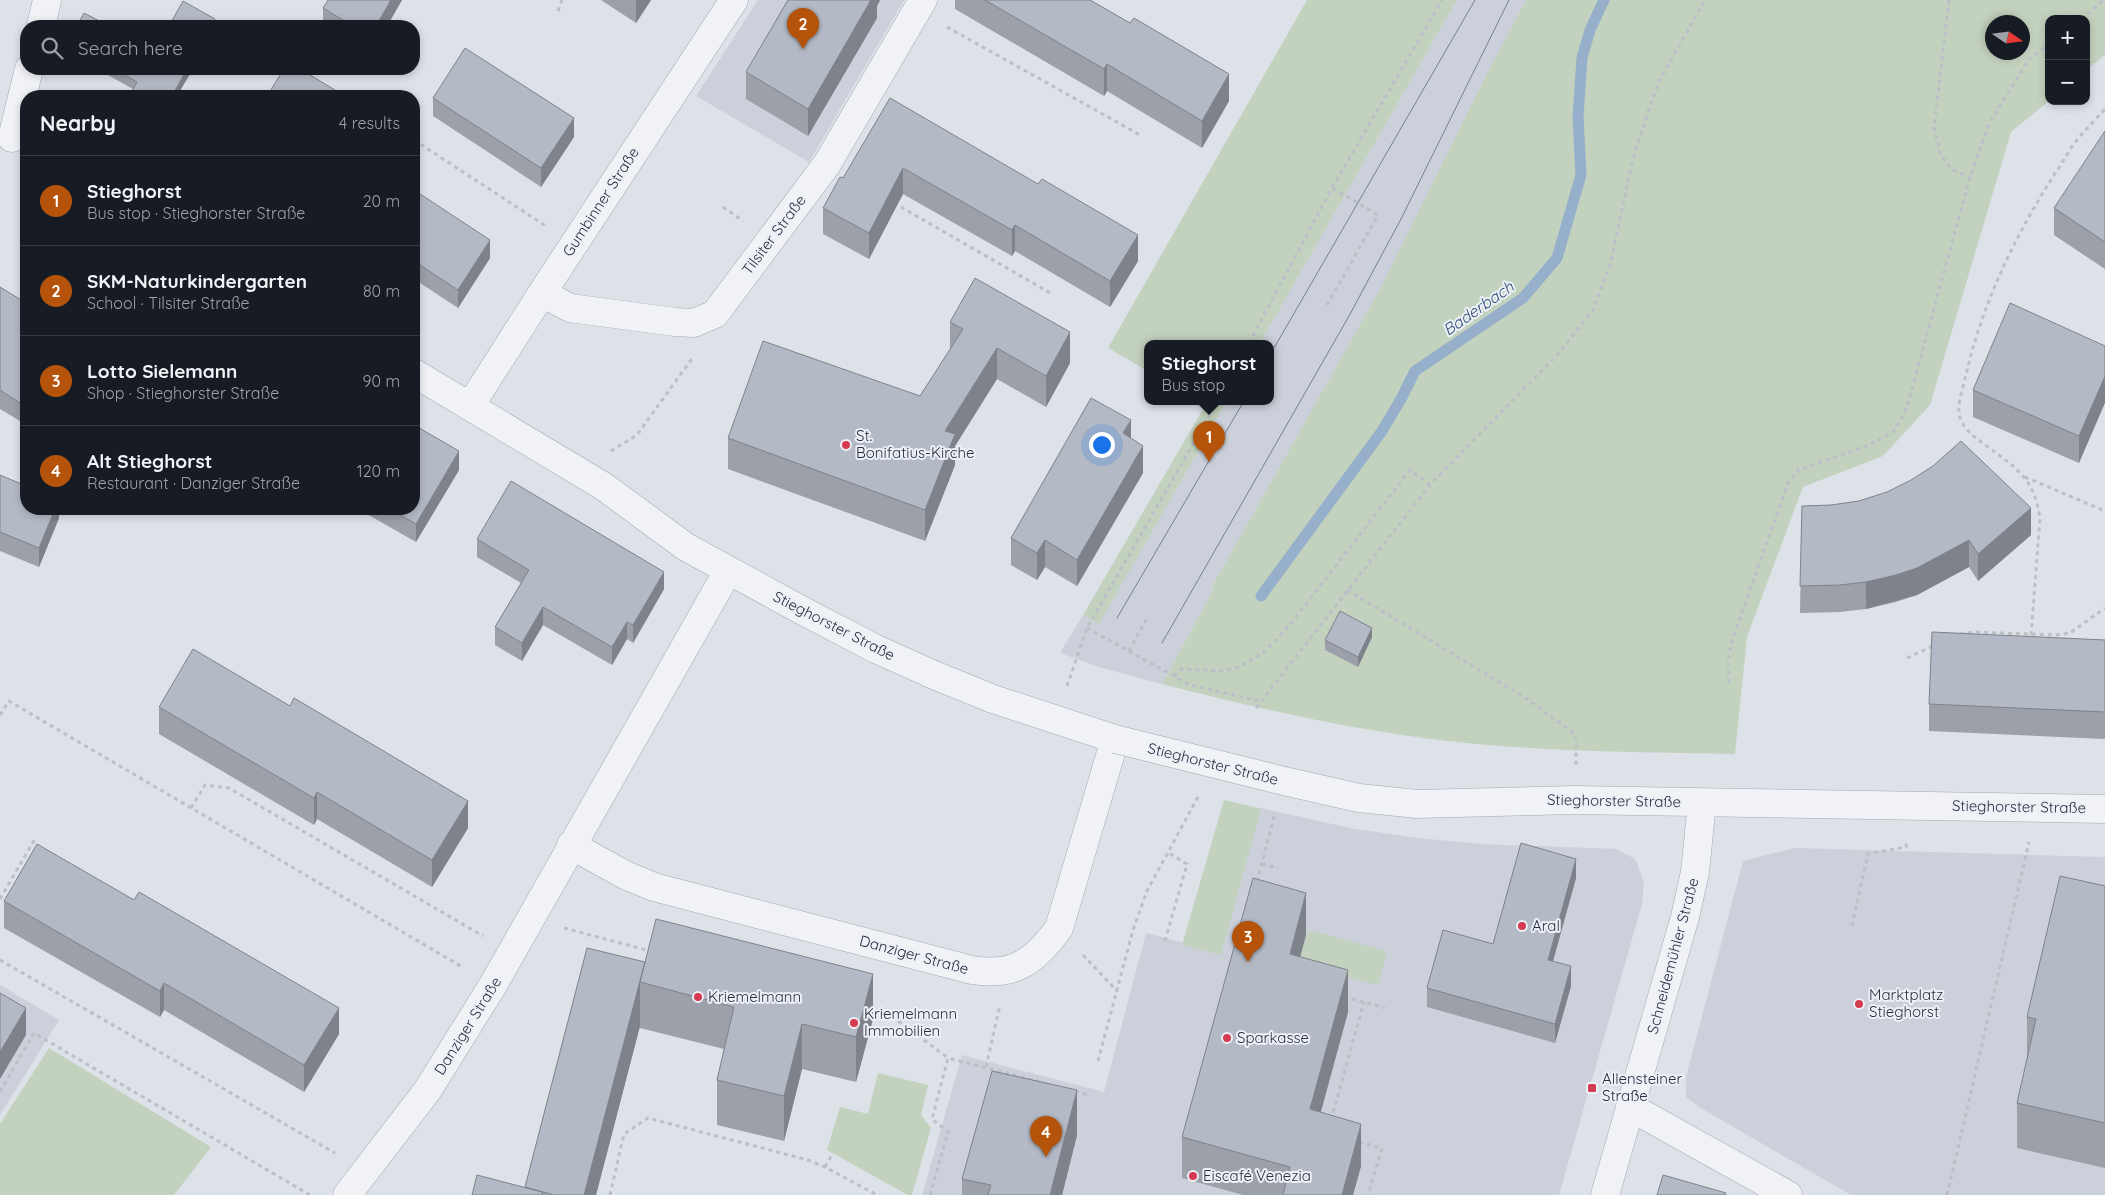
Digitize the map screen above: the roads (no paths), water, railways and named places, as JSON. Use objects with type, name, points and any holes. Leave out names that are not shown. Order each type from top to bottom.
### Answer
[{"type":"street","points":[[42,20],[47,0]]},
{"type":"street","name":"Gumbinner Straße","points":[[470,406],[734,0]]},
{"type":"street","name":"Tilsiter Straße","points":[[542,293],[570,308],[675,322],[694,322],[715,314],[827,164],[920,5]]},
{"type":"street","points":[[25,90],[29,75]]},
{"type":"street","points":[[13,139],[20,110]]},
{"type":"street","name":"Stieghorster Straße","points":[[420,377],[603,486],[666,533],[728,571],[876,649],[993,699],[1115,739],[1284,782],[1359,798],[1418,804],[1575,800],[2105,809]]},
{"type":"street","name":"Danziger Straße","points":[[347,1195],[427,1091],[493,985],[728,571]]},
{"type":"street","name":"Danziger Straße","points":[[571,845],[625,876],[654,887],[972,970],[989,973],[1008,971],[1026,962],[1044,949],[1059,928],[1115,739]]},
{"type":"street","name":"Schneidemühler Straße","points":[[1605,1195],[1687,908],[1695,872],[1702,802]]},
{"type":"street","points":[[1630,1107],[1788,1195]]},
{"type":"waterway","name":"Baderbach","points":[[1261,596],[1382,431],[1415,371],[1523,298],[1557,258],[1581,175],[1578,117],[1582,58],[1590,30],[1604,0]]},
{"type":"tram line","points":[[1274,348],[1475,0]]},
{"type":"tram line","points":[[1162,643],[1349,316],[1401,219],[1509,0]]},
{"type":"tram line","points":[[1117,618],[1242,405]]},
{"type":"place","name":"SKM-Naturkindergarten","points":[[803,49]]},
{"type":"place","name":"St. Bonifatius-Kirche","points":[[846,445]]},
{"type":"place","name":"Stieghorst","points":[[1209,462]]},
{"type":"place","name":"Aral","points":[[1522,926]]},
{"type":"place","name":"Lotto Sielemann","points":[[1248,962]]},
{"type":"place","name":"Kriemelmann","points":[[698,997]]},
{"type":"place","name":"Marktplatz Stieghorst","points":[[1859,1004]]},
{"type":"place","name":"Kriemelmann Immobilien","points":[[854,1023]]},
{"type":"place","name":"Sparkasse","points":[[1227,1038]]},
{"type":"place","name":"Allensteiner Straße","points":[[1592,1088]]},
{"type":"place","name":"Alt Stieghorst","points":[[1046,1157]]},
{"type":"place","name":"Eiscafé Venezia","points":[[1193,1176]]}]
